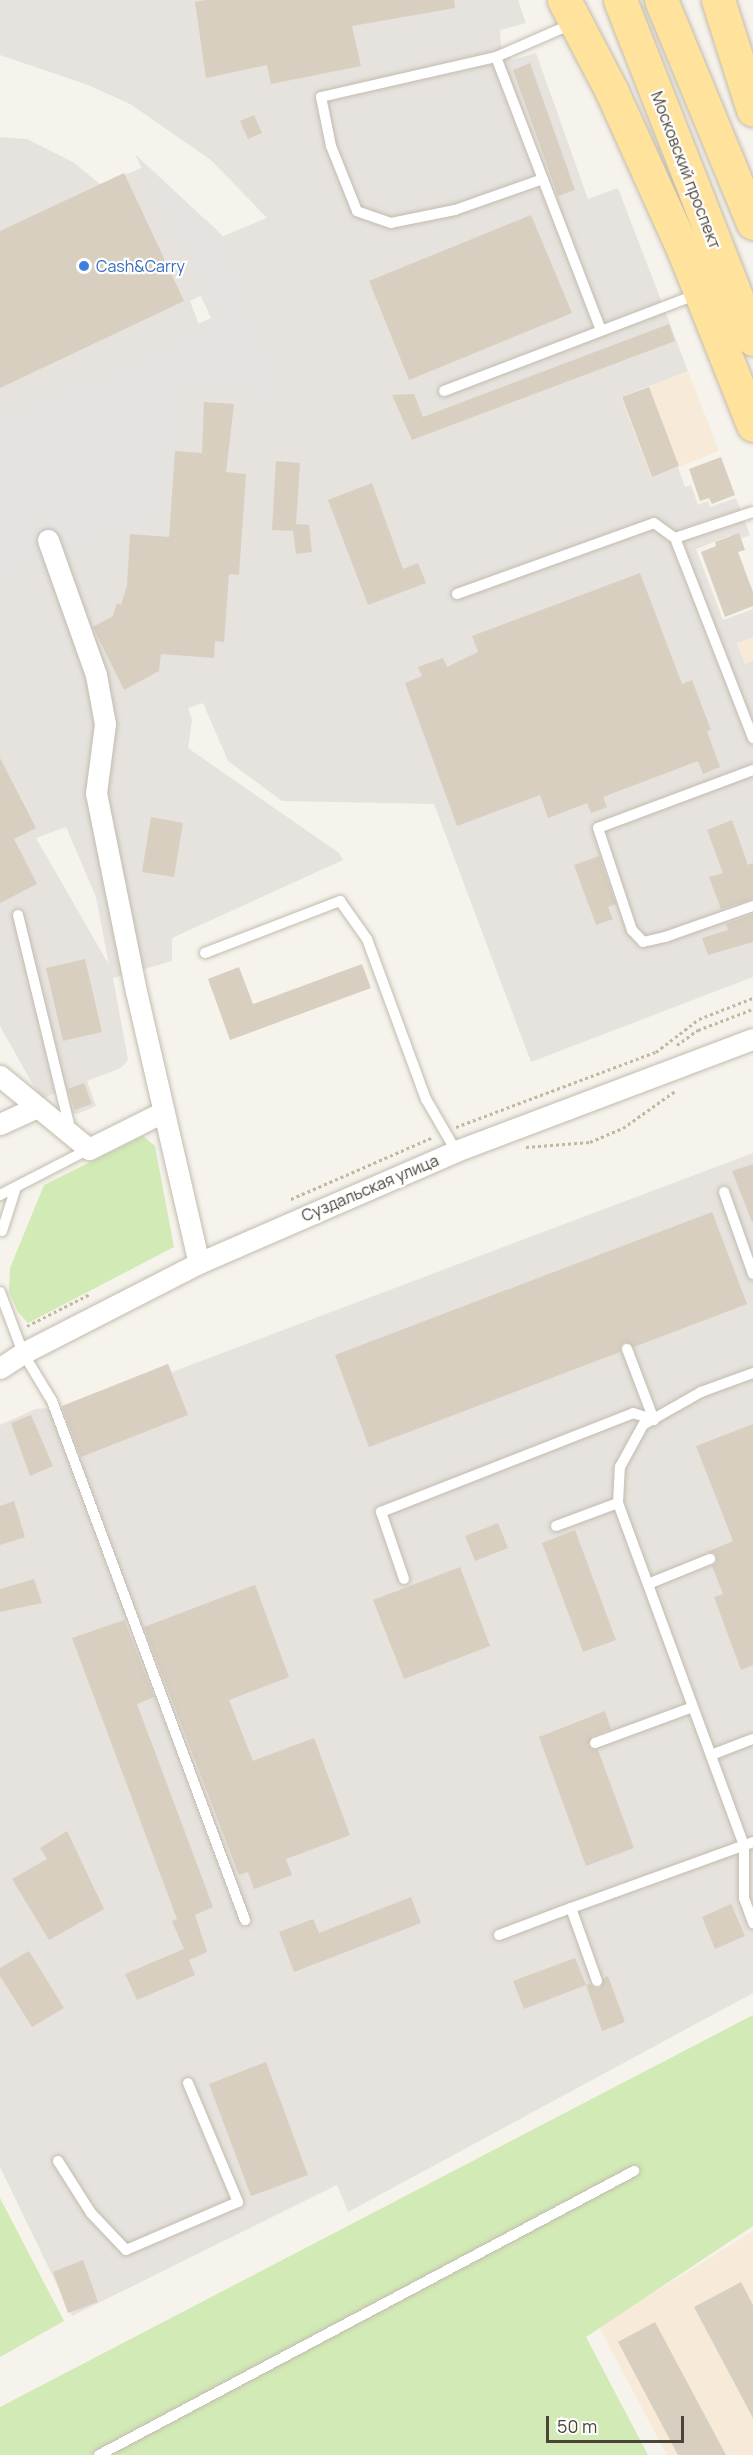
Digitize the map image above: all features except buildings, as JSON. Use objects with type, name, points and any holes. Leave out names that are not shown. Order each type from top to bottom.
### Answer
[{"type":"main road","name":"Московский проспект","points":[[620,0],[753,339]]},
{"type":"main road","points":[[661,0],[753,223]]},
{"type":"main road","points":[[718,0],[753,110]]},
{"type":"main road","points":[[569,11],[612,92],[700,293],[753,425]]},
{"type":"street","points":[[48,540],[96,675],[105,724],[96,793],[163,1112],[199,1263]]},
{"type":"street","name":"Суздальская улица","points":[[0,1368],[23,1353],[199,1263],[456,1151],[753,1039]]},
{"type":"street","points":[[0,1076],[89,1149],[163,1112]]},
{"type":"street","points":[[0,1124],[37,1107]]},
{"type":"lane","points":[[543,179],[455,210],[391,223],[357,211],[331,146],[321,97],[496,57],[569,11]]},
{"type":"lane","points":[[496,57],[601,331]]},
{"type":"lane","points":[[444,391],[700,293]]},
{"type":"lane","points":[[675,538],[753,512]]},
{"type":"lane","points":[[458,594],[654,523],[675,538],[753,738]]},
{"type":"lane","points":[[753,770],[598,828],[632,930],[643,942],[753,906]]},
{"type":"lane","points":[[205,953],[340,902],[368,939],[426,1099],[456,1151]]},
{"type":"lane","points":[[18,915],[72,1135]]},
{"type":"lane","points":[[0,1195],[89,1149]]},
{"type":"lane","points":[[2,1232],[16,1187]]},
{"type":"lane","points":[[724,1192],[753,1274]]},
{"type":"lane","points":[[0,1292],[23,1353],[52,1401],[245,1920]]},
{"type":"lane","points":[[627,1349],[654,1420]]},
{"type":"lane","points":[[753,1373],[701,1392],[644,1425],[620,1467],[618,1503],[711,1755],[749,1843],[744,1898],[753,1923]]},
{"type":"lane","points":[[404,1579],[381,1512],[633,1413],[654,1420]]},
{"type":"lane","points":[[556,1526],[618,1503]]},
{"type":"lane","points":[[648,1584],[710,1559]]},
{"type":"lane","points":[[595,1743],[693,1707]]},
{"type":"lane","points":[[711,1755],[753,1739]]},
{"type":"lane","points":[[499,1935],[749,1843]]},
{"type":"lane","points":[[571,1908],[597,1981]]},
{"type":"lane","points":[[58,2161],[91,2213],[126,2250],[238,2202],[188,2083]]},
{"type":"lane","points":[[99,2455],[634,2171]]},
{"type":"path","points":[[519,1148],[590,1143],[623,1128],[678,1088]]},
{"type":"shaded area","points":[[0,0],[518,0],[526,23],[500,30],[501,45],[512,60],[536,53],[588,199],[618,188],[688,371],[621,397],[651,477],[678,467],[685,487],[691,485],[698,505],[708,501],[710,507],[736,498],[750,535],[734,541],[731,535],[696,549],[723,620],[753,609],[753,637],[737,643],[745,664],[753,661],[753,977],[531,1062],[434,804],[282,801],[228,761],[203,703],[188,708],[192,720],[188,748],[339,853],[343,860],[172,938],[172,961],[113,978],[128,1060],[121,1068],[87,1081],[96,1106],[77,1114],[69,1112],[61,1091],[41,1099],[0,1026],[0,137],[27,139],[73,162],[101,185],[146,166],[219,232],[221,237],[267,218],[211,160],[130,104],[88,85],[0,55]],"holes":[[[236,278],[217,372],[190,301]],[[66,827],[96,897],[109,965],[36,838]]]},
{"type":"shaded area","points":[[135,154],[229,242],[288,401],[184,394],[166,516],[0,583],[0,417],[211,318]]},
{"type":"shaded area","points":[[688,371],[719,451],[651,478],[621,397]]},
{"type":"shaded area","points":[[753,637],[753,661],[745,664],[737,642]]},
{"type":"shaded area","points":[[753,1153],[753,1993],[348,2212],[337,2185],[72,2316],[0,2167],[0,1425],[36,1409],[60,1407],[168,1364],[172,1372]]},
{"type":"shaded area","points":[[753,2231],[753,2455],[667,2455],[599,2327]]},
{"type":"green space","points":[[143,1136],[155,1146],[174,1247],[28,1323],[18,1312],[9,1292],[10,1268],[44,1185]]},
{"type":"green space","points":[[753,2015],[753,2226],[586,2337],[648,2455],[0,2455],[0,2407]]},
{"type":"green space","points":[[0,2198],[64,2321],[0,2357]]},
{"type":"place","name":"Cash&Carry","points":[[84,266]]}]
